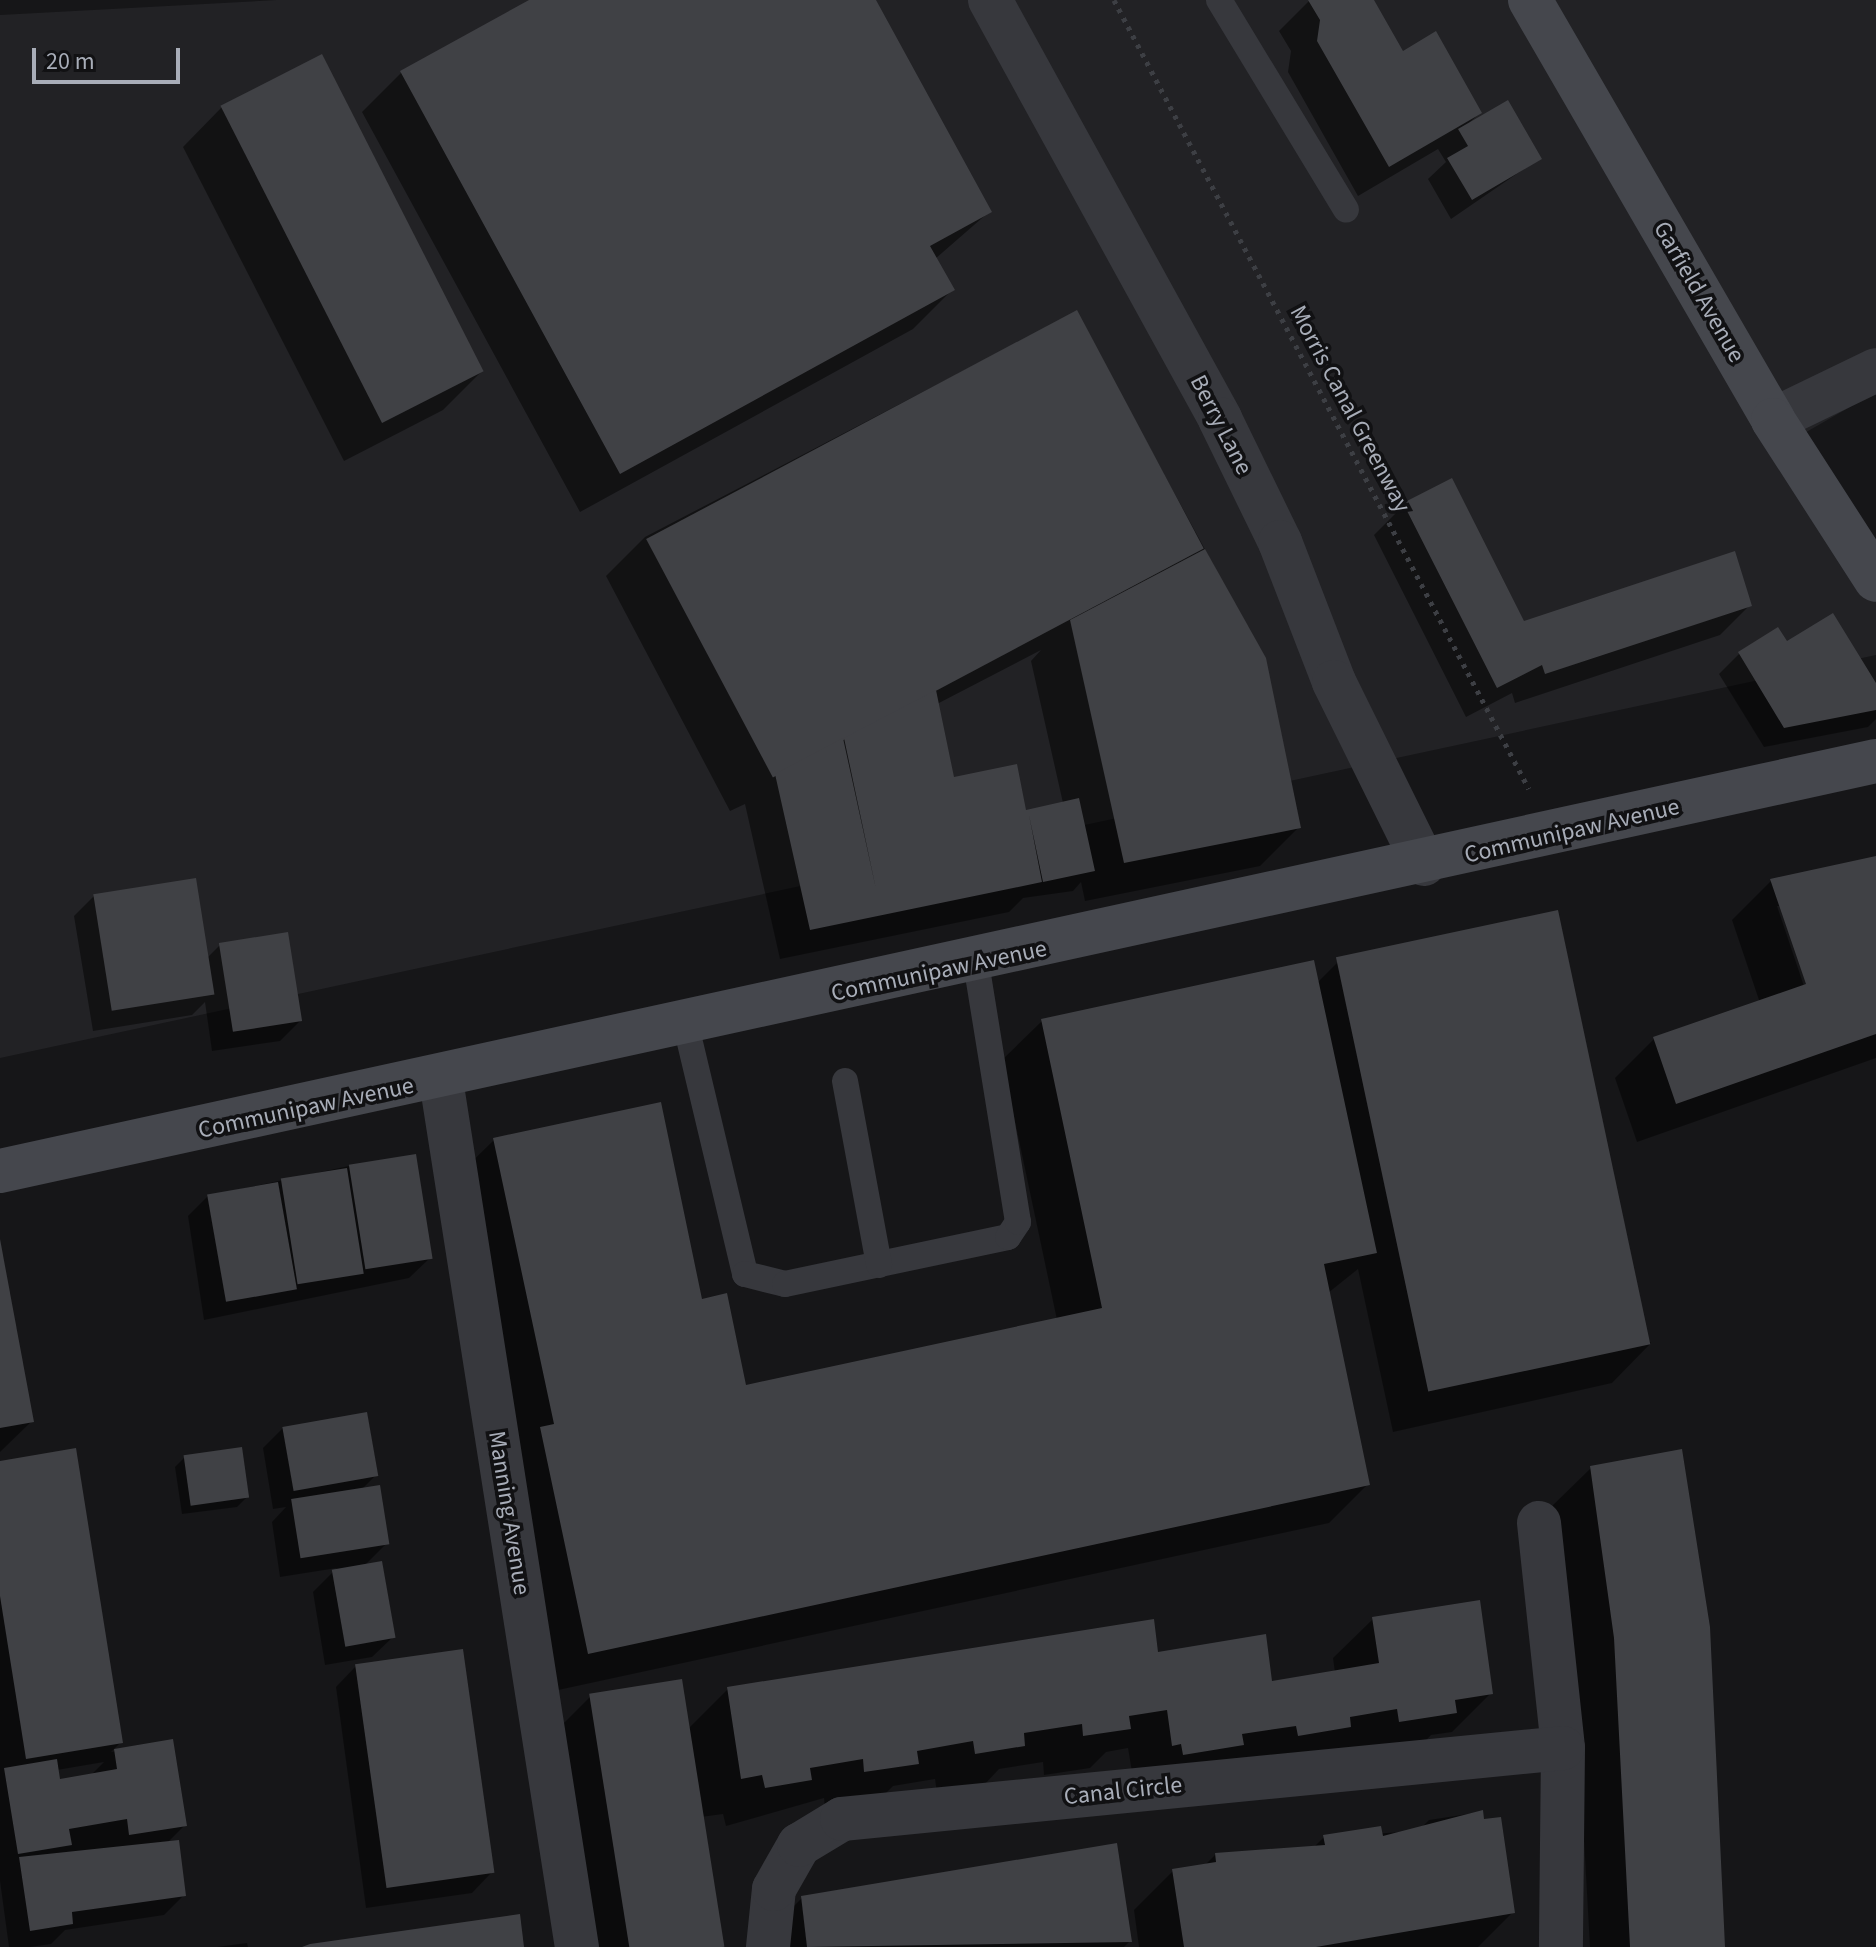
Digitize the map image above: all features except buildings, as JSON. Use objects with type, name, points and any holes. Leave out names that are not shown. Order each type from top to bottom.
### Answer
[{"type":"street","name":"Berry Lane","points":[[990,0],[1220,419],[1280,542],[1334,682],[1424,864]]},
{"type":"street","name":"Garfield Avenue","points":[[1530,0],[1773,420],[1876,580]]},
{"type":"street","points":[[1773,420],[1876,370]]},
{"type":"street","name":"Communipaw Avenue","points":[[0,1171],[441,1080],[1555,835],[1876,761]]},
{"type":"street","name":"Manning Avenue","points":[[441,1080],[577,1947]]},
{"type":"street","points":[[1539,1523],[1563,1748],[1561,1947]]},
{"type":"street","name":"Canal Circle","points":[[768,1947],[774,1889],[799,1845],[842,1819],[1563,1748]]},
{"type":"lane","points":[[1219,0],[1346,210]]},
{"type":"lane","points":[[686,1026],[739,1267],[785,1284],[1008,1237],[1018,1222],[976,962]]},
{"type":"lane","points":[[845,1081],[879,1265]]},
{"type":"path","name":"Morris Canal Greenway","points":[[1114,0],[1555,835]]},
{"type":"shaded area","points":[[277,0],[1876,0],[1876,392],[1789,442],[1876,593],[1876,655],[0,1058],[0,15]]}]
